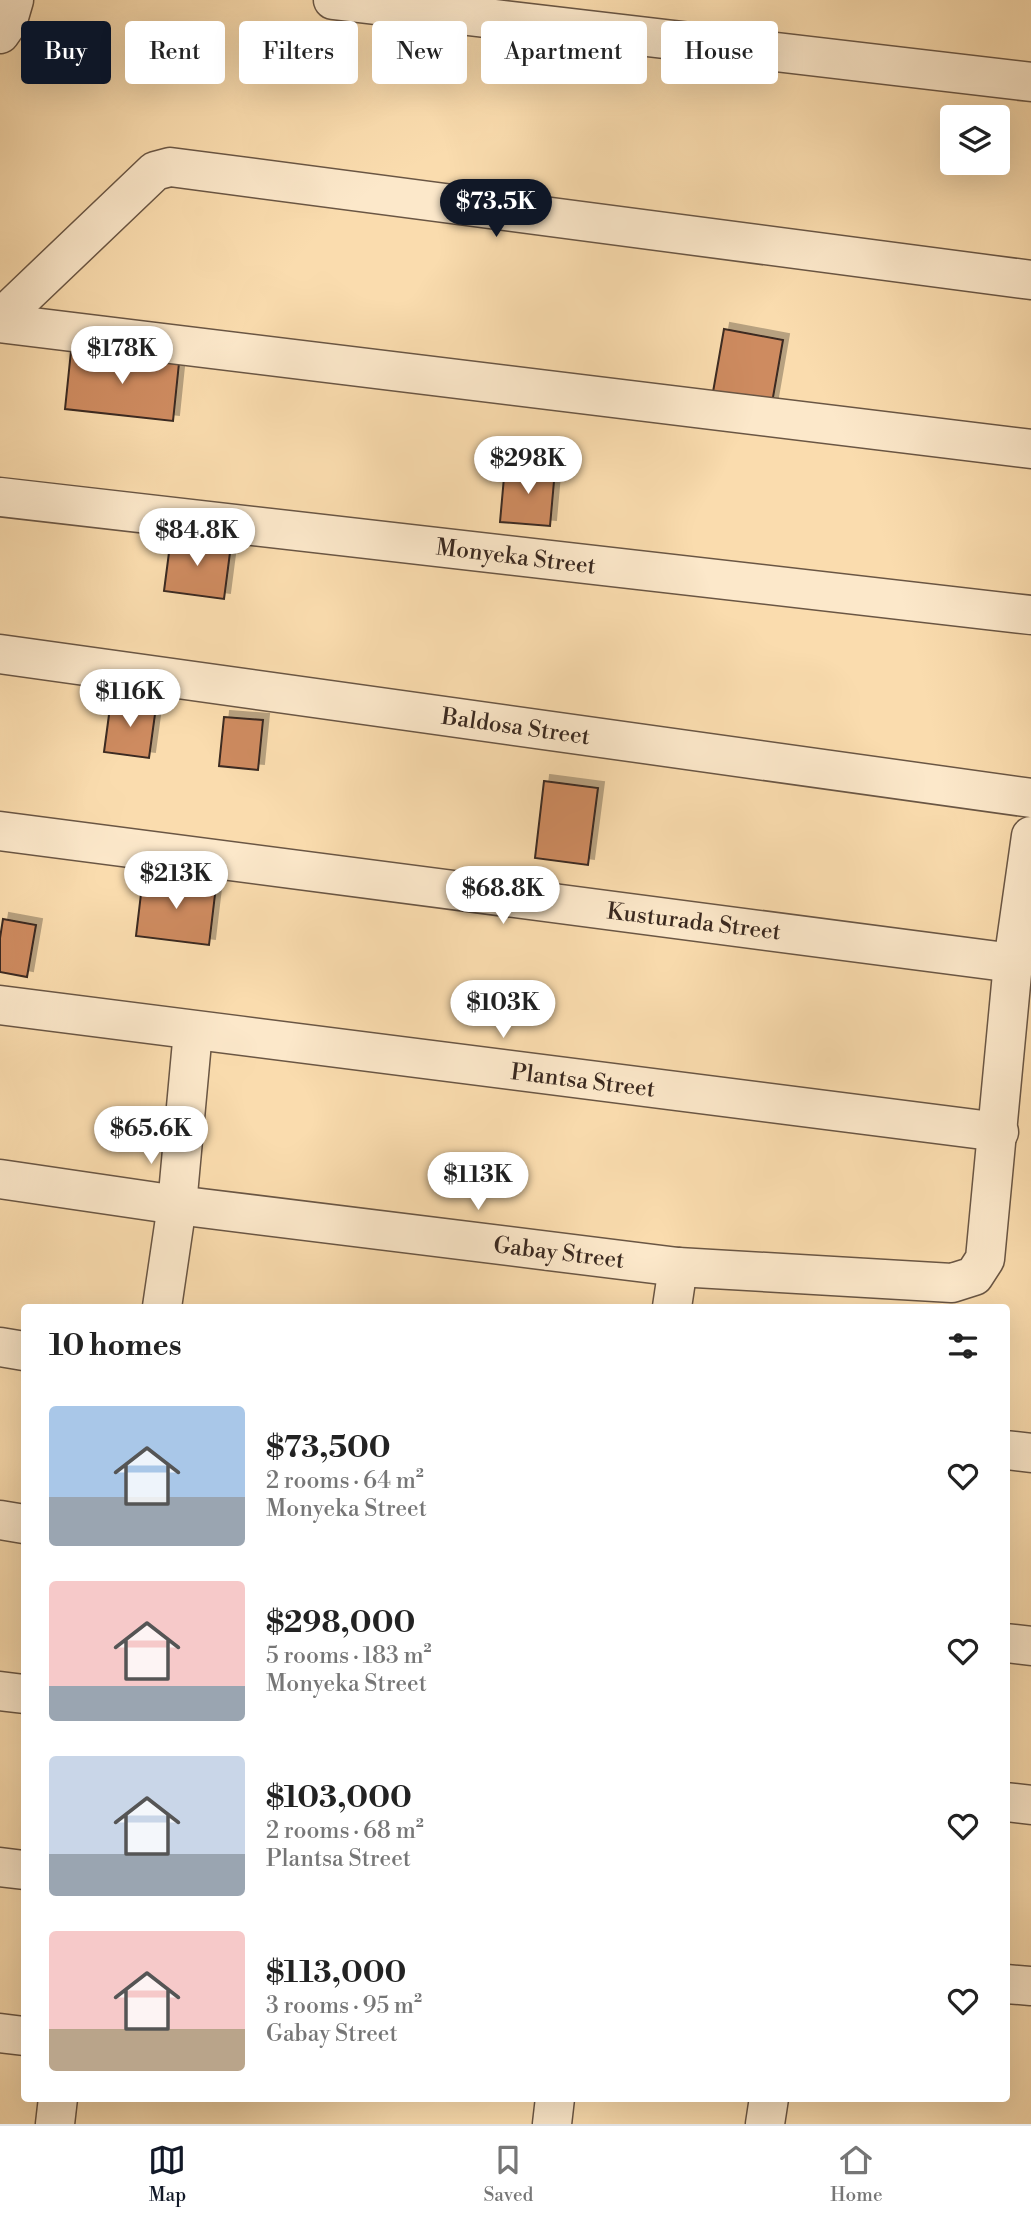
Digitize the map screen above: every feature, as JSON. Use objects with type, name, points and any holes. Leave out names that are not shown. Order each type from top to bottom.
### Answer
[{"type":"street","points":[[0,34],[7,24],[14,0]]},
{"type":"street","points":[[333,0],[1031,82]]},
{"type":"street","points":[[0,321],[155,171],[170,167],[1031,279]]},
{"type":"street","points":[[0,321],[1031,449]]},
{"type":"street","name":"Monyeka Street","points":[[0,496],[1031,615]]},
{"type":"street","name":"Baldosa Street","points":[[0,654],[1031,798]]},
{"type":"street","name":"Kusturada Street","points":[[0,831],[1013,963]]},
{"type":"street","points":[[999,1132],[1013,963],[1031,836]]},
{"type":"street","name":"Plantsa Street","points":[[0,1005],[999,1132]]},
{"type":"street","points":[[162,1304],[177,1205],[193,1031]]},
{"type":"street","name":"Gabay Street","points":[[0,1179],[177,1205],[678,1267],[953,1283],[974,1276],[985,1259],[999,1132]]},
{"type":"street","points":[[672,1304],[678,1267]]},
{"type":"street","points":[[0,1347],[21,1350]]},
{"type":"street","points":[[1010,1450],[1031,1453]]},
{"type":"street","points":[[0,1520],[21,1524]]},
{"type":"street","points":[[1010,1643],[1031,1646]]},
{"type":"street","points":[[0,1691],[21,1694]]},
{"type":"street","points":[[1010,1802],[1031,1805]]},
{"type":"street","points":[[0,1867],[21,1870]]},
{"type":"street","points":[[1010,1984],[1031,1986]]},
{"type":"street","points":[[0,2033],[21,2036]]},
{"type":"street","points":[[55,2124],[58,2102]]},
{"type":"street","points":[[552,2124],[555,2102]]},
{"type":"street","points":[[765,2124],[768,2102]]},
{"type":"building","points":[[724,329],[783,340],[772,403],[713,392]]},
{"type":"building","points":[[71,351],[179,363],[173,421],[65,409]]},
{"type":"building","points":[[505,466],[555,470],[550,526],[500,522]]},
{"type":"building","points":[[171,537],[231,545],[224,599],[164,591]]},
{"type":"building","points":[[111,700],[156,707],[149,758],[104,752]]},
{"type":"building","points":[[224,717],[263,720],[258,770],[219,766]]},
{"type":"building","points":[[544,781],[598,788],[588,865],[535,858]]},
{"type":"building","points":[[143,877],[216,886],[209,945],[136,936]]},
{"type":"building","points":[[3,919],[36,925],[27,977],[0,972]]}]
